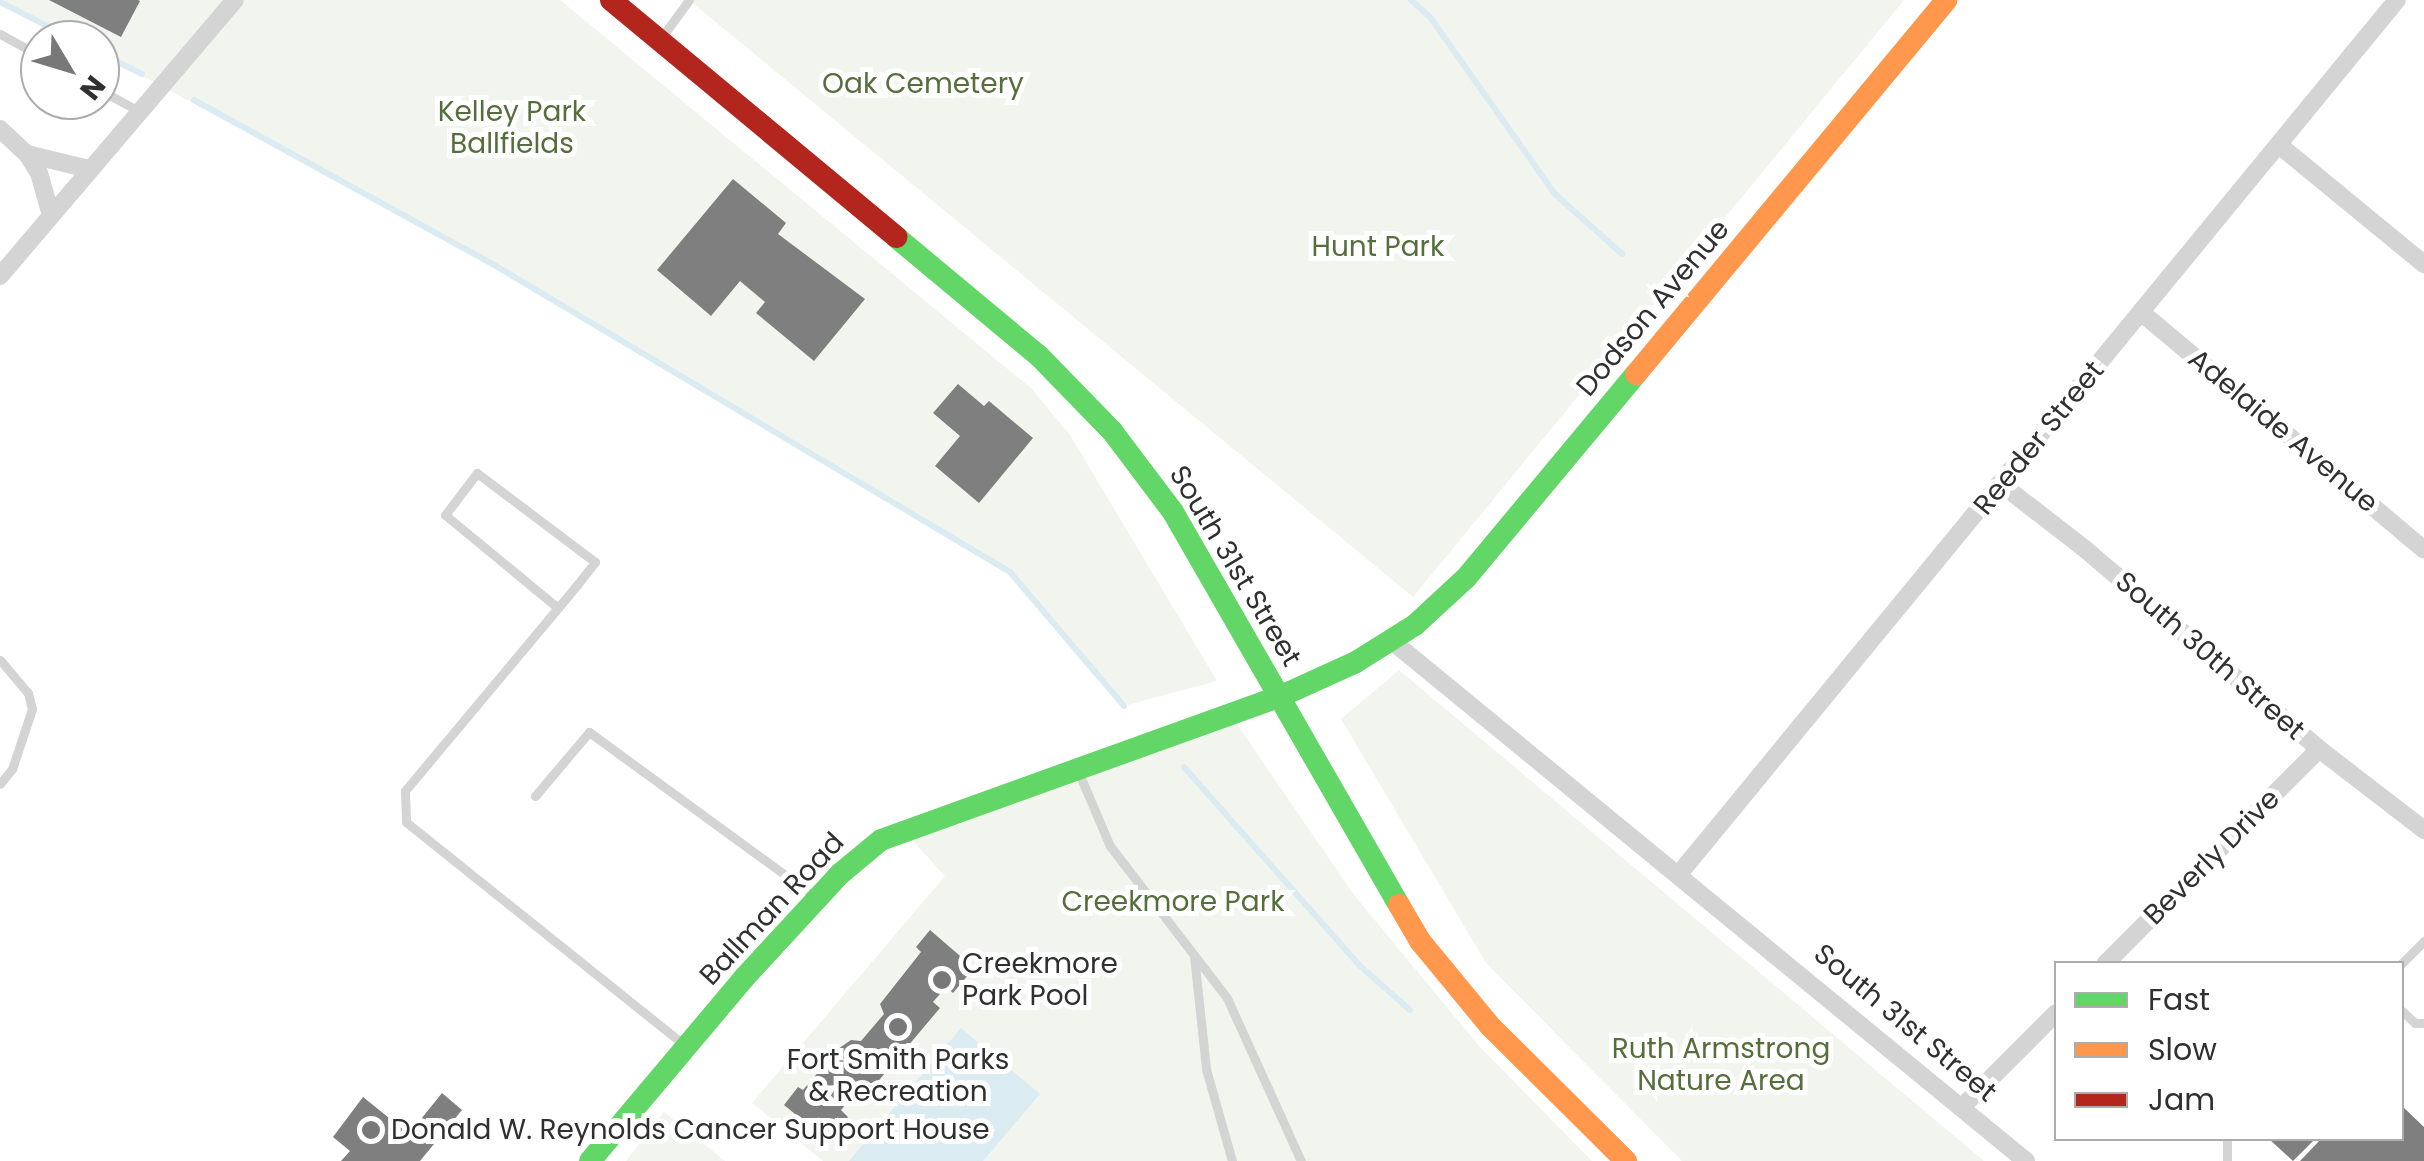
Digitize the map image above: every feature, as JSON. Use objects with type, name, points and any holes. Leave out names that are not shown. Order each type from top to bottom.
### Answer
[{"type":"street","points":[[0,276],[235,0]]},
{"type":"street","name":"South 31st Street","points":[[611,0],[1077,392],[1160,493],[1279,697],[1392,641],[2026,1161]]},
{"type":"street","name":"Dodson Avenue","points":[[1392,641],[1466,578],[1947,0]]},
{"type":"street","name":"Reeder Street","points":[[1679,874],[2397,0]]},
{"type":"street","points":[[0,129],[28,154],[39,173],[51,214]]},
{"type":"street","points":[[2280,145],[2424,264]]},
{"type":"street","points":[[28,154],[89,169]]},
{"type":"street","name":"Adelaide Avenue","points":[[2142,313],[2424,550]]},
{"type":"street","name":"South 30th Street","points":[[2000,484],[2085,549],[2319,750],[2422,829]]},
{"type":"street","points":[[1279,697],[1420,941],[1490,1026],[1626,1161]]},
{"type":"street","name":"Ballman Road","points":[[590,1161],[817,898],[881,840],[1279,697]]},
{"type":"street","name":"Beverly Drive","points":[[2109,961],[2319,750]]},
{"type":"street","points":[[1961,1108],[2054,1014]]},
{"type":"lane","points":[[660,40],[689,0]]},
{"type":"lane","points":[[120,101],[139,112]]},
{"type":"lane","points":[[558,608],[446,515],[477,473],[594,562],[558,608],[406,792],[406,822],[686,1047]]},
{"type":"lane","points":[[0,660],[28,693],[32,709],[12,769],[0,784]]},
{"type":"lane","points":[[535,796],[588,732],[817,898]]},
{"type":"lane","points":[[1077,768],[1110,846],[1227,998],[1301,1161]]},
{"type":"lane","points":[[2404,961],[2424,941]]},
{"type":"lane","points":[[1194,953],[1206,1069],[1232,1161]]},
{"type":"green space","name":"Kelley Park Ballfields","points":[[0,0],[560,0],[1032,389],[1070,435],[1217,681],[1124,706],[1010,572],[496,266],[120,64],[120,20],[38,20]]},
{"type":"green space","name":"Hunt Park","points":[[689,0],[1904,0],[1413,597]]},
{"type":"green space","name":"Ruth Armstrong Nature Area","points":[[1399,670],[1984,1161],[1682,1161],[1486,963],[1341,719]]},
{"type":"green space","name":"Creekmore Park","points":[[1230,714],[1354,895],[1480,1047],[1592,1161],[823,1161],[752,1103],[945,876],[912,840]]},
{"type":"green space","points":[[664,1112],[725,1161],[626,1161]]},
{"type":"shaded area","points":[[961,1028],[1040,1094],[983,1161],[849,1161]]},
{"type":"building","points":[[49,0],[140,1],[121,37],[120,20],[88,20]]},
{"type":"building","points":[[733,179],[786,223],[778,234],[865,299],[814,361],[756,313],[765,302],[740,281],[711,316],[657,270]]},
{"type":"building","points":[[958,384],[984,406],[989,401],[1033,438],[979,503],[935,466],[960,436],[933,413]]},
{"type":"building","name":"Fort Smith Parks & Recreation","points":[[930,930],[974,968],[953,993],[946,987],[933,1002],[940,1008],[864,1098],[857,1092],[841,1110],[848,1117],[828,1141],[784,1105],[798,1087],[803,1090],[838,1049],[851,1040],[861,1041],[884,1014],[880,1004],[921,952],[916,947]]},
{"type":"building","name":"Donald W. Reynolds Cancer Support House","points":[[442,1093],[462,1110],[420,1161],[341,1161],[350,1151],[333,1137],[363,1097],[409,1134]]},
{"type":"building","points":[[2404,1108],[2424,1127],[2424,1161],[2300,1161],[2319,1141],[2404,1141]]},
{"type":"building","points":[[2271,1141],[2313,1141],[2293,1161]]},
{"type":"waterway","points":[[1411,0],[1430,17],[1555,194],[1622,254]]},
{"type":"waterway","points":[[0,2],[36,20]]},
{"type":"waterway","points":[[120,63],[142,74]]},
{"type":"waterway","points":[[194,100],[496,266],[1010,572],[1124,706]]},
{"type":"waterway","points":[[1184,767],[1359,965],[1410,1010]]},
{"type":"traffic: fast","points":[[896,237],[1039,356],[1112,431],[1173,512],[1399,905]]},
{"type":"traffic: fast","points":[[590,1161],[744,978],[840,874],[881,840],[1279,697],[1356,662],[1415,625],[1466,578],[1636,374]]},
{"type":"traffic: slow","points":[[1636,374],[1947,0]]},
{"type":"traffic: slow","points":[[1399,905],[1420,941],[1490,1026],[1626,1161]]},
{"type":"traffic: jam","points":[[611,0],[896,237]]},
{"type":"place","name":"Creekmore Park Pool","points":[[942,980]]},
{"type":"place","name":"Fort Smith Parks & Recreation","points":[[898,1027]]},
{"type":"place","name":"Donald W. Reynolds Cancer Support House","points":[[371,1130]]},
{"type":"park label","name":"Oak Cemetery","points":[[923,84]]}]
